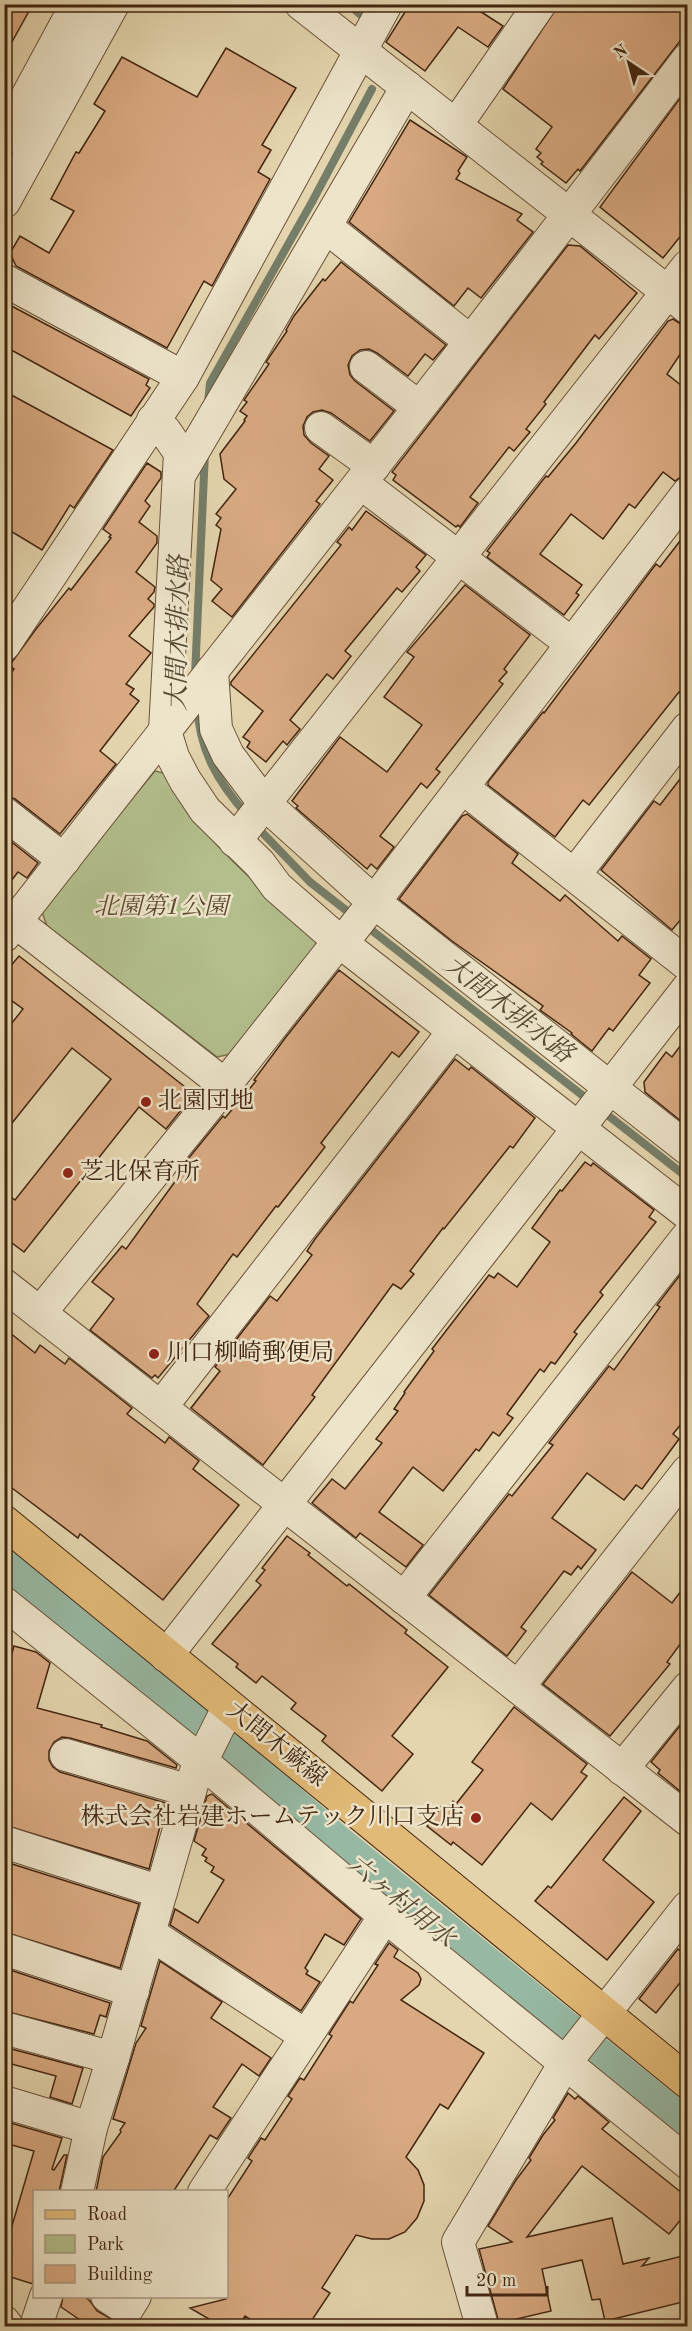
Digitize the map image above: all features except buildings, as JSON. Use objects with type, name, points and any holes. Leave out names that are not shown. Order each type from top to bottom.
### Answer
[{"type":"main road","name":"大間木蕨線","points":[[5,1523],[687,2082]]},
{"type":"street","points":[[4,139],[77,4]]},
{"type":"street","points":[[4,202],[113,4]]},
{"type":"street","points":[[301,4],[374,31],[401,82],[677,300]]},
{"type":"street","points":[[456,125],[540,4]]},
{"type":"street","points":[[4,645],[183,377],[374,31]]},
{"type":"street","points":[[225,1085],[10,929],[368,475],[570,215],[687,59]]},
{"type":"street","points":[[180,474],[326,226],[401,82]]},
{"type":"street","points":[[326,226],[470,341]]},
{"type":"street","points":[[250,821],[458,558],[677,300],[687,266]]},
{"type":"street","points":[[4,280],[183,377]]},
{"type":"street","points":[[366,367],[419,407]]},
{"type":"street","points":[[153,420],[165,431],[180,453],[171,607],[173,757],[205,810],[250,821],[357,922],[454,1031],[687,1214]]},
{"type":"street","points":[[321,428],[458,558],[572,644]]},
{"type":"street","points":[[40,1312],[357,922],[687,496]]},
{"type":"street","points":[[208,676],[216,729],[228,755],[250,821],[260,864],[277,887],[357,922],[609,1088],[687,1149]]},
{"type":"street","points":[[574,874],[687,728]]},
{"type":"street","points":[[462,787],[687,965]]},
{"type":"street","points":[[4,813],[64,860]]},
{"type":"street","points":[[166,1656],[687,988]]},
{"type":"street","points":[[161,1407],[454,1031]]},
{"type":"street","points":[[404,1598],[687,1236]]},
{"type":"street","points":[[4,1285],[687,1821]]},
{"type":"street","points":[[518,1687],[687,1471]]},
{"type":"street","points":[[6,1612],[201,1761],[385,1916],[687,2163]]},
{"type":"street","points":[[622,1769],[687,1688]]},
{"type":"street","points":[[76,2190],[91,2128],[190,1791],[201,1761],[229,1706]]},
{"type":"street","points":[[66,1755],[190,1791]]},
{"type":"street","points":[[4,1842],[161,1892]]},
{"type":"street","points":[[482,2326],[458,2242],[566,2062],[687,1907]]},
{"type":"street","points":[[205,2190],[385,1916]]},
{"type":"street","points":[[149,1933],[306,2036]]},
{"type":"street","points":[[4,1949],[133,1990]]},
{"type":"street","points":[[4,2028],[113,2058]]},
{"type":"street","points":[[4,2102],[91,2128]]},
{"type":"street","points":[[36,2326],[45,2298]]},
{"type":"street","points":[[110,2298],[127,2309],[134,2298]]},
{"type":"street","points":[[4,2322],[7,2326]]},
{"type":"green space","name":"北園第1公園","points":[[155,771],[168,774],[176,793],[209,837],[316,939],[316,948],[231,1054],[217,1057],[47,926],[41,909]]},
{"type":"waterway","name":"大間木排水路","points":[[348,4],[362,16]]},
{"type":"waterway","name":"大間木排水路","points":[[208,403],[210,383],[312,202],[372,89]]},
{"type":"waterway","name":"大間木排水路","points":[[195,676],[205,452]]},
{"type":"waterway","name":"大間木排水路","points":[[197,704],[201,736],[212,764],[227,790],[247,815]]},
{"type":"waterway","name":"大間木排水路","points":[[255,825],[310,882],[688,1178]]},
{"type":"waterway","name":"六ヶ村用水","points":[[4,1573],[102,1649],[336,1850],[688,2136]]},
{"type":"place","name":"北園団地","points":[[146,1102]]},
{"type":"place","name":"芝北保育所","points":[[68,1173]]},
{"type":"place","name":"川口柳崎郵便局","points":[[154,1354]]},
{"type":"place","name":"株式会社岩建ホームテック川口支店","points":[[476,1818]]}]
